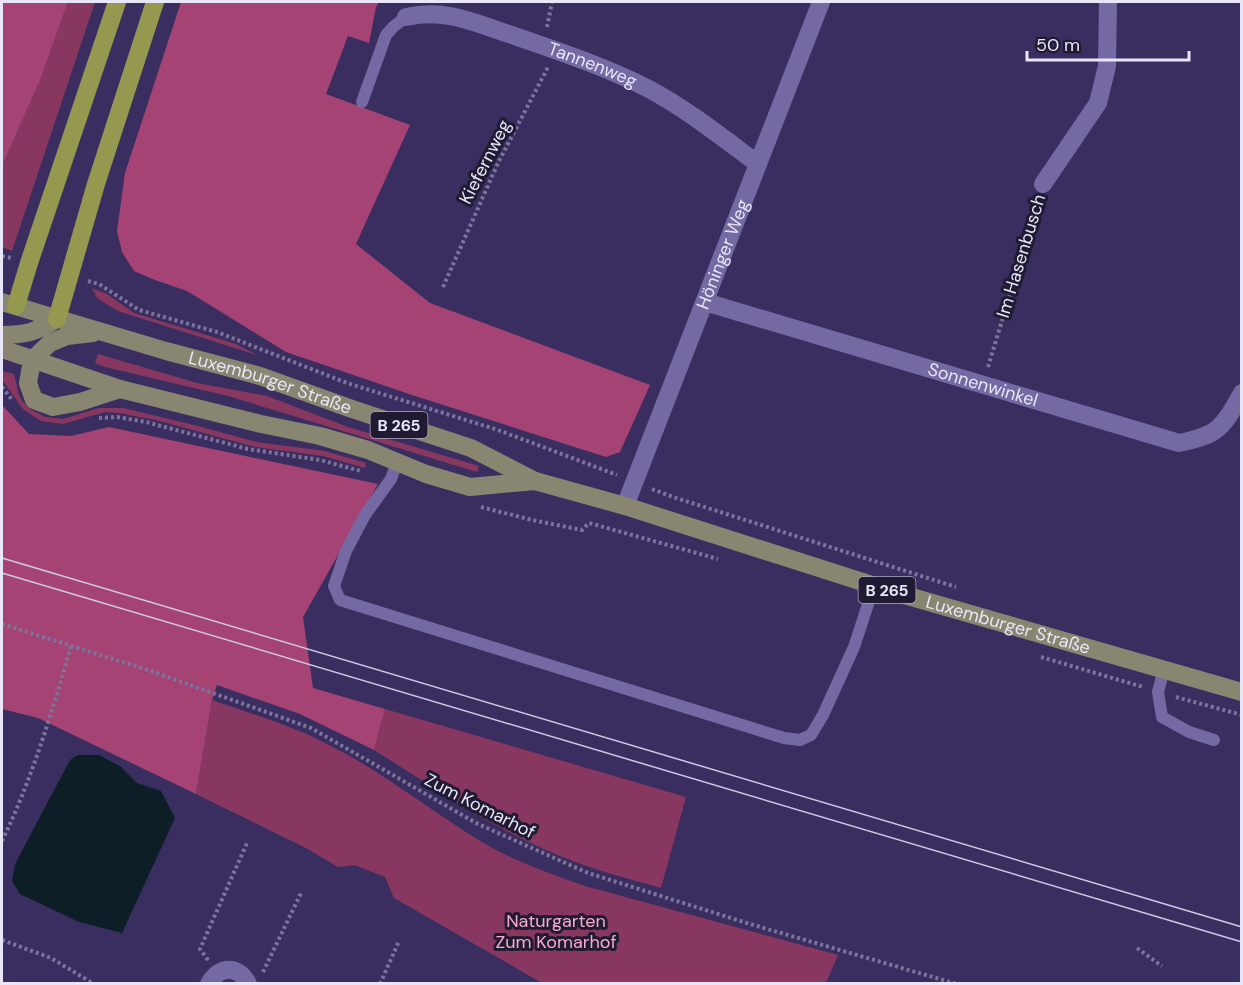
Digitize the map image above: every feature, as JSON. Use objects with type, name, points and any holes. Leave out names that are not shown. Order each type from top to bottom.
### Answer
[{"type":"highway","points":[[9,304],[29,263],[117,2]]},
{"type":"highway","points":[[57,319],[105,154],[155,2]]},
{"type":"main road","name":"Luxemburger Straße","points":[[9,304],[166,351],[260,376],[471,448],[535,481],[625,506],[874,586],[1242,692]]},
{"type":"main road","points":[[9,304],[10,335],[32,360],[27,383],[34,400],[53,407],[80,402],[120,389]]},
{"type":"main road","points":[[10,335],[40,330],[57,319]]},
{"type":"main road","name":"Luxemburger Straße","points":[[32,360],[50,343],[67,336],[104,333]]},
{"type":"main road","name":"Luxemburger Straße","points":[[2,349],[120,389],[261,424],[320,436],[368,450],[394,470],[426,474],[470,487],[535,481]]},
{"type":"street","name":"Höninger Weg","points":[[625,506],[821,2]]},
{"type":"street","name":"Im Hasenbusch","points":[[1043,184],[1098,103],[1107,66],[1108,2]]},
{"type":"street","name":"Tannenweg","points":[[406,17],[425,13],[450,14],[549,48],[648,89],[701,122],[758,164]]},
{"type":"street","name":"Sonnenwinkel","points":[[705,302],[1179,443],[1214,433],[1227,419],[1242,393]]},
{"type":"street","points":[[213,978],[223,970],[235,970],[254,980]]},
{"type":"lane","points":[[362,102],[386,35],[406,17]]},
{"type":"lane","points":[[394,470],[365,515],[346,551],[334,586],[340,600],[352,606],[784,738],[800,740],[811,735],[823,715],[854,647],[874,586]]},
{"type":"lane","points":[[1164,669],[1158,692],[1162,717],[1189,732],[1214,740]]},
{"type":"path","name":"Kiefernweg","points":[[443,287],[549,48],[552,2]]},
{"type":"path","name":"Im Hasenbusch","points":[[983,383],[1043,184]]},
{"type":"path","points":[[2,387],[16,406]]},
{"type":"path","points":[[89,420],[117,417],[146,422],[248,449],[394,470]]},
{"type":"path","points":[[480,507],[532,520]]},
{"type":"path","name":"Zum Komarhof","points":[[2,624],[148,670],[310,728],[478,824],[588,873],[750,924],[957,984]]},
{"type":"path","points":[[2,841],[50,717],[70,646]]},
{"type":"path","points":[[213,978],[200,949],[247,843]]},
{"type":"path","points":[[254,980],[266,968],[302,891]]},
{"type":"path","points":[[2,940],[51,958],[94,984]]},
{"type":"path","points":[[380,984],[399,941]]},
{"type":"path","points":[[1137,948],[1161,966]]},
{"type":"green space","points":[[68,2],[95,2],[12,251],[2,247],[2,166],[41,78]]},
{"type":"green space","points":[[92,288],[107,294],[134,313],[236,344],[257,355],[118,311],[97,298]]},
{"type":"green space","points":[[98,354],[197,383],[267,396],[348,427],[479,466],[477,472],[228,396],[105,367],[95,363]]},
{"type":"green space","points":[[2,371],[14,374],[23,402],[30,409],[45,417],[63,419],[99,408],[123,408],[256,442],[325,451],[366,463],[365,468],[323,456],[255,447],[156,420],[119,413],[105,412],[63,424],[41,421],[23,409],[2,380]]},
{"type":"green space","name":"Naturgarten Zum Komarhof","points":[[212,700],[285,725],[347,754],[477,839],[530,866],[585,886],[838,955],[826,983],[542,983],[394,898],[385,877],[355,865],[338,867],[308,849],[196,794]]},
{"type":"green space","points":[[385,709],[686,797],[661,888],[588,867],[525,840],[473,812],[374,750]]},
{"type":"shaded area","points":[[2,2],[68,2],[41,78],[2,166]]},
{"type":"shaded area","points":[[181,2],[379,2],[369,43],[348,36],[326,94],[410,125],[356,244],[430,303],[650,385],[620,452],[606,457],[286,352],[187,291],[134,271],[122,252],[117,231],[125,173]]},
{"type":"shaded area","points":[[2,405],[29,434],[71,436],[109,427],[378,484],[303,617],[313,688],[385,709],[374,750],[300,714],[217,685],[212,700],[196,794],[38,718],[2,709]]},
{"type":"water","points":[[78,755],[99,755],[120,766],[137,783],[161,791],[175,818],[122,933],[79,922],[20,894],[12,881],[15,864],[70,760]]},
{"type":"tram line","points":[[2,558],[1242,927]]},
{"type":"tram line","points":[[2,573],[1242,942]]}]
